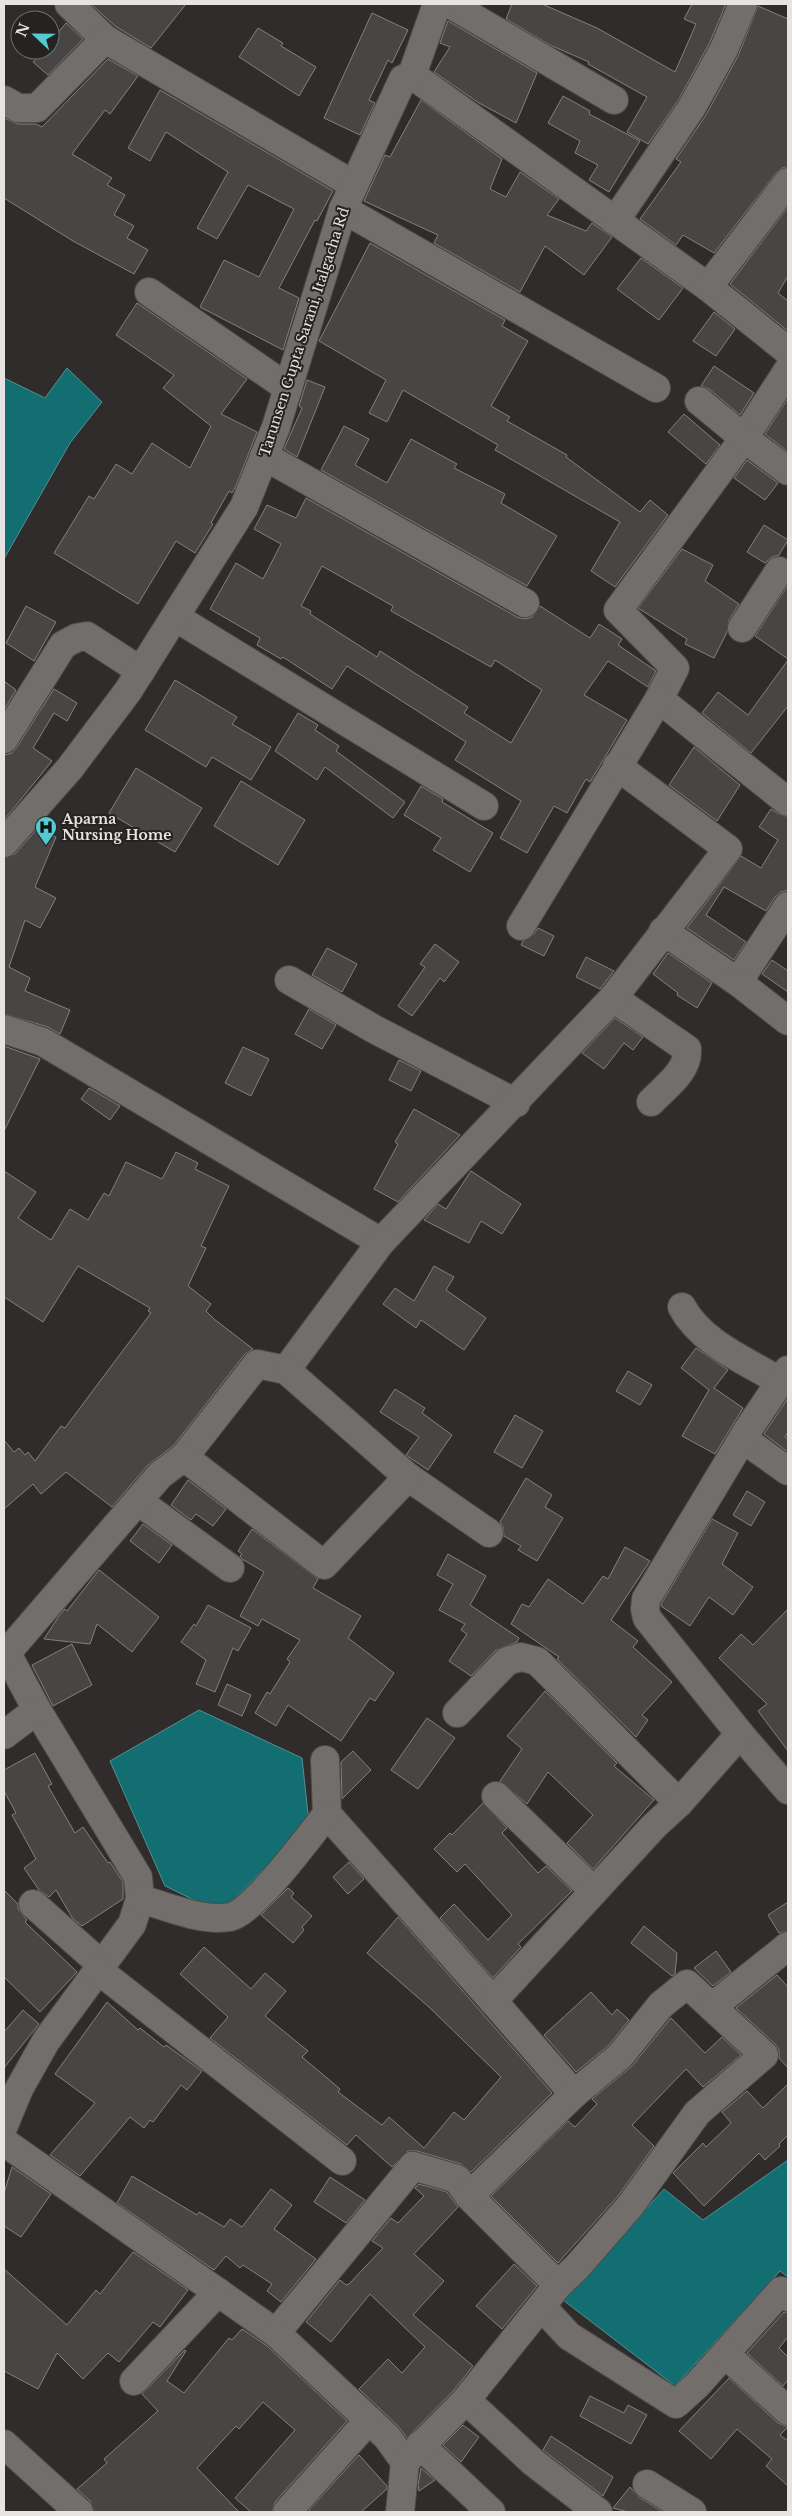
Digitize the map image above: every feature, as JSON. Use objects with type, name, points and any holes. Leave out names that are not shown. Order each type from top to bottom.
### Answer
[{"type":"street","points":[[69,4],[105,39],[348,197],[656,388]]},
{"type":"street","name":"Tarunsen Gupta Sarani, Italgacha Rd","points":[[4,843],[70,768],[141,671],[244,507],[288,388],[348,197],[403,79],[412,75],[437,4]]},
{"type":"street","points":[[450,4],[614,100]]},
{"type":"street","points":[[615,221],[692,107],[724,50],[743,4]]},
{"type":"street","points":[[4,100],[18,108],[37,108],[105,39]]},
{"type":"street","points":[[412,75],[708,287],[788,351]]},
{"type":"street","points":[[708,287],[788,182]]},
{"type":"street","points":[[149,292],[288,388]]},
{"type":"street","points":[[522,926],[659,699],[675,668],[618,610],[744,438],[788,370]]},
{"type":"street","points":[[699,401],[744,438],[788,470]]},
{"type":"street","points":[[264,456],[525,603]]},
{"type":"street","points":[[742,628],[785,568]]},
{"type":"street","points":[[175,616],[484,806]]},
{"type":"street","points":[[4,739],[63,645],[76,638],[87,636],[141,671]]},
{"type":"street","points":[[659,699],[788,802]]},
{"type":"street","points":[[286,1370],[381,1242],[613,998],[728,849],[617,766]]},
{"type":"street","points":[[738,982],[788,906]]},
{"type":"street","points":[[663,931],[738,982],[788,1021]]},
{"type":"street","points":[[290,980],[374,1029],[516,1102]]},
{"type":"street","points":[[613,998],[687,1049],[688,1058],[683,1069],[651,1102]]},
{"type":"street","points":[[4,1029],[43,1042],[381,1242]]},
{"type":"street","points":[[682,1307],[689,1322],[701,1333],[784,1376],[742,1439],[646,1599],[645,1609],[647,1618],[740,1734],[788,1790]]},
{"type":"street","points":[[4,2125],[19,2089],[46,2041],[132,1924],[140,1899],[138,1877],[37,1710],[5,1653],[160,1475],[184,1457],[257,1364],[286,1370],[408,1476],[489,1533]]},
{"type":"street","points":[[742,1439],[788,1471]]},
{"type":"street","points":[[184,1457],[324,1565],[408,1476]]},
{"type":"street","points":[[138,1501],[230,1568]]},
{"type":"street","points":[[457,1713],[507,1661],[521,1657],[537,1661],[679,1803]]},
{"type":"street","points":[[4,1736],[37,1710]]},
{"type":"street","points":[[493,2001],[654,1826],[679,1803],[740,1734]]},
{"type":"street","points":[[325,1760],[327,1814],[574,2094]]},
{"type":"street","points":[[496,1796],[594,1891]]},
{"type":"street","points":[[140,1899],[194,1914],[231,1917],[242,1910],[270,1885],[327,1814]]},
{"type":"street","points":[[33,1904],[100,1967],[342,2161]]},
{"type":"street","points":[[712,2007],[788,1946]]},
{"type":"street","points":[[400,2512],[412,2454],[466,2400],[558,2285],[576,2268],[630,2206],[697,2113],[764,2055],[687,1984],[661,2005],[620,2056],[574,2094],[469,2196]]},
{"type":"street","points":[[4,2142],[276,2334],[387,2437],[491,2512]]},
{"type":"street","points":[[276,2334],[414,2166],[457,2179],[469,2196],[558,2285]]},
{"type":"street","points":[[134,2381],[218,2292]]},
{"type":"street","points":[[542,2307],[569,2336],[676,2404],[697,2385],[781,2292],[788,2298]]},
{"type":"street","points":[[725,2354],[788,2411]]},
{"type":"street","points":[[466,2400],[533,2462],[598,2512]]},
{"type":"street","points":[[287,2512],[369,2420]]},
{"type":"street","points":[[4,2444],[79,2512]]},
{"type":"street","points":[[647,2484],[692,2512]]},
{"type":"water","points":[[67,368],[102,402],[70,443],[4,559],[4,378],[45,398]]},
{"type":"water","points":[[199,1710],[302,1758],[309,1823],[221,1913],[165,1886],[110,1761]]},
{"type":"water","points":[[788,2160],[788,2277],[780,2271],[675,2386],[563,2300],[664,2189],[703,2220]]},
{"type":"building","points":[[91,4],[186,4],[151,48],[115,26]]},
{"type":"building","points":[[512,4],[542,4],[597,28],[675,72],[696,24],[684,19],[692,4],[726,4],[710,42],[679,99],[648,144],[627,132],[647,97],[588,64],[589,62],[550,45],[506,19]]},
{"type":"building","points":[[758,6],[788,19],[788,167],[782,168],[776,173],[714,253],[683,235],[676,245],[640,219],[681,162],[676,159],[706,115],[738,56]]},
{"type":"building","points":[[372,13],[408,30],[392,63],[388,60],[369,100],[375,103],[360,135],[324,118]]},
{"type":"building","points":[[448,21],[537,73],[516,123],[479,103],[434,72],[450,47],[440,43]]},
{"type":"building","points":[[66,23],[83,39],[48,75],[33,62],[35,60],[60,60],[60,30]]},
{"type":"building","points":[[258,28],[283,43],[281,46],[316,67],[299,96],[239,57]]},
{"type":"building","points":[[108,59],[138,76],[110,114],[105,110],[72,154],[112,178],[107,185],[125,195],[114,215],[134,226],[127,238],[148,250],[134,274],[73,241],[4,198],[4,118],[18,124],[36,124],[42,127]]},
{"type":"building","points":[[160,90],[333,191],[317,221],[315,220],[279,288],[299,298],[283,350],[200,307],[224,260],[259,277],[294,209],[248,185],[217,239],[197,228],[228,172],[166,132],[150,161],[128,148]]},
{"type":"building","points":[[563,96],[590,111],[589,114],[640,141],[609,192],[589,180],[598,165],[575,153],[580,141],[548,123]]},
{"type":"building","points":[[421,100],[502,159],[490,189],[506,197],[520,172],[559,199],[547,215],[586,231],[592,223],[612,237],[584,275],[545,246],[520,292],[434,243],[438,235],[364,201],[385,155],[390,157]]},
{"type":"building","points":[[788,207],[788,276],[778,293],[788,301],[788,331],[730,284]]},
{"type":"building","points":[[370,243],[505,320],[502,326],[528,341],[491,406],[510,417],[507,421],[567,455],[566,457],[640,512],[650,500],[668,515],[615,587],[591,571],[620,522],[495,450],[498,445],[403,390],[387,422],[369,413],[386,380],[319,341]]},
{"type":"building","points":[[641,258],[683,288],[659,320],[617,289]]},
{"type":"building","points":[[137,303],[247,379],[221,414],[257,432],[236,486],[232,493],[229,491],[211,523],[213,524],[195,553],[176,541],[138,604],[54,553],[89,496],[94,499],[116,464],[132,474],[152,443],[190,468],[211,426],[163,388],[174,375],[116,335]]},
{"type":"building","points":[[714,312],[735,329],[716,356],[693,341]]},
{"type":"building","points":[[714,366],[754,393],[740,415],[709,389],[701,386]]},
{"type":"building","points":[[307,380],[325,387],[297,457],[284,449],[302,408],[299,406]]},
{"type":"building","points":[[788,398],[788,452],[765,434]]},
{"type":"building","points":[[684,414],[720,445],[706,464],[668,432]]},
{"type":"building","points":[[344,426],[369,439],[355,465],[387,483],[411,439],[457,464],[454,468],[505,494],[501,503],[557,536],[527,586],[321,470]]},
{"type":"building","points":[[747,460],[778,483],[765,500],[734,478]]},
{"type":"building","points":[[306,498],[517,617],[525,619],[532,617],[540,606],[590,638],[599,624],[622,639],[618,645],[656,671],[648,687],[608,661],[584,695],[627,720],[590,782],[586,779],[567,813],[554,806],[527,853],[500,838],[521,801],[455,760],[466,742],[347,666],[332,689],[283,657],[281,659],[257,645],[260,638],[210,609],[236,563],[263,579],[281,544],[254,529],[267,505],[296,518]],"holes":[[[322,566],[393,606],[391,611],[491,667],[495,660],[542,690],[511,743],[464,713],[468,707],[380,651],[377,657],[310,614],[311,611],[301,606]]]},
{"type":"building","points":[[764,525],[788,540],[779,555],[772,557],[765,563],[747,552]]},
{"type":"building","points":[[682,549],[713,565],[705,581],[739,604],[729,620],[727,632],[714,658],[685,644],[687,639],[638,608]]},
{"type":"building","points":[[788,585],[788,659],[755,636]]},
{"type":"building","points":[[26,606],[56,622],[34,661],[6,643]]},
{"type":"building","points":[[788,660],[788,706],[751,753],[702,713],[718,692],[748,715]]},
{"type":"building","points":[[175,680],[237,717],[232,724],[271,747],[251,780],[212,757],[206,767],[145,730]]},
{"type":"building","points":[[4,681],[16,690],[4,710]]},
{"type":"building","points":[[54,689],[77,703],[67,721],[54,713],[33,748],[52,761],[4,820],[4,755],[12,753],[17,747]]},
{"type":"building","points":[[298,713],[318,725],[315,730],[339,746],[336,751],[405,802],[393,818],[325,767],[317,780],[275,751]]},
{"type":"building","points":[[694,747],[740,785],[717,821],[669,785]]},
{"type":"building","points":[[136,768],[202,808],[175,852],[109,813]]},
{"type":"building","points":[[241,781],[305,820],[278,865],[214,826]]},
{"type":"building","points":[[421,786],[443,799],[442,802],[493,833],[470,872],[433,850],[441,838],[404,815]]},
{"type":"building","points":[[771,809],[788,817],[788,890],[781,892],[775,897],[766,911],[724,887],[706,915],[746,942],[734,960],[687,928],[741,856],[761,868],[778,840],[759,827]]},
{"type":"building","points":[[37,829],[56,837],[35,887],[56,898],[40,928],[25,920],[9,967],[30,978],[25,991],[70,1010],[60,1034],[48,1027],[4,1014],[4,858],[15,854]]},
{"type":"building","points":[[538,928],[554,936],[544,956],[521,945]]},
{"type":"building","points":[[435,944],[459,962],[444,982],[440,978],[412,1016],[398,1006],[425,967],[420,964]]},
{"type":"building","points":[[327,948],[357,964],[342,992],[312,975]]},
{"type":"building","points":[[668,953],[712,983],[697,1008],[677,995],[678,993],[653,974]]},
{"type":"building","points":[[586,957],[614,971],[600,989],[576,977]]},
{"type":"building","points":[[772,960],[788,971],[788,992],[762,974]]},
{"type":"building","points":[[309,1009],[336,1025],[322,1049],[295,1034]]},
{"type":"building","points":[[615,1018],[643,1037],[633,1050],[624,1043],[604,1069],[582,1053]]},
{"type":"building","points":[[4,1046],[40,1059],[4,1131]]},
{"type":"building","points":[[243,1047],[269,1059],[251,1096],[225,1083]]},
{"type":"building","points":[[399,1060],[421,1071],[411,1091],[389,1080]]},
{"type":"building","points":[[89,1088],[120,1106],[110,1120],[81,1099]]},
{"type":"building","points":[[414,1109],[460,1135],[398,1202],[374,1189],[398,1144],[395,1142]]},
{"type":"building","points":[[176,1152],[198,1163],[195,1169],[229,1186],[201,1246],[206,1248],[188,1286],[211,1304],[206,1311],[214,1319],[253,1349],[245,1354],[173,1446],[148,1465],[112,1507],[66,1472],[41,1494],[33,1484],[4,1509],[4,1440],[14,1452],[19,1448],[25,1455],[28,1452],[35,1461],[61,1426],[65,1428],[151,1313],[148,1311],[150,1308],[78,1266],[43,1322],[4,1297],[4,1171],[36,1192],[18,1218],[51,1240],[70,1209],[88,1220],[104,1193],[109,1196],[126,1162],[162,1179]]},
{"type":"building","points":[[471,1171],[521,1204],[502,1234],[481,1221],[469,1243],[424,1220],[438,1204],[446,1209]]},
{"type":"building","points":[[434,1266],[454,1277],[446,1290],[486,1318],[464,1350],[421,1320],[416,1328],[383,1304],[395,1288],[414,1301]]},
{"type":"building","points":[[696,1348],[728,1370],[714,1388],[743,1408],[715,1454],[682,1436],[709,1390],[681,1368]]},
{"type":"building","points":[[628,1371],[652,1385],[640,1405],[616,1391]]},
{"type":"building","points":[[395,1389],[425,1408],[422,1413],[452,1435],[428,1470],[406,1455],[419,1437],[380,1412]]},
{"type":"building","points":[[788,1398],[788,1432],[785,1437],[788,1439],[788,1452],[764,1434]]},
{"type":"building","points":[[515,1415],[543,1431],[522,1468],[494,1452]]},
{"type":"building","points":[[526,1478],[552,1495],[545,1507],[563,1518],[537,1561],[518,1550],[521,1546],[504,1536],[503,1527],[500,1522]]},
{"type":"building","points":[[188,1480],[226,1509],[213,1526],[196,1514],[191,1520],[171,1505]]},
{"type":"building","points":[[747,1491],[765,1502],[751,1526],[733,1515]]},
{"type":"building","points":[[712,1519],[738,1533],[722,1564],[753,1587],[733,1615],[709,1597],[690,1626],[661,1606],[661,1604]]},
{"type":"building","points":[[143,1524],[172,1545],[159,1563],[130,1541]]},
{"type":"building","points":[[252,1529],[318,1579],[313,1588],[361,1616],[348,1638],[394,1673],[375,1701],[370,1698],[341,1741],[288,1705],[276,1726],[255,1713],[267,1692],[270,1694],[290,1662],[287,1659],[300,1640],[262,1619],[258,1626],[240,1616],[264,1572],[242,1559],[240,1556],[242,1554],[238,1551]]},
{"type":"building","points":[[625,1547],[650,1561],[611,1620],[638,1641],[633,1647],[672,1682],[642,1715],[648,1720],[636,1737],[557,1659],[559,1657],[511,1624],[522,1604],[529,1607],[548,1579],[583,1604],[603,1576],[608,1579]]},
{"type":"building","points":[[448,1554],[486,1576],[470,1605],[519,1638],[517,1642],[496,1650],[471,1676],[449,1661],[467,1634],[461,1630],[465,1624],[439,1610],[453,1584],[437,1575]]},
{"type":"building","points":[[99,1570],[159,1617],[132,1652],[97,1624],[90,1644],[44,1639],[59,1616],[65,1609],[67,1611]]},
{"type":"building","points":[[208,1605],[251,1628],[238,1651],[233,1648],[215,1692],[196,1684],[206,1660],[181,1642],[194,1624],[196,1626]]},
{"type":"building","points":[[788,1609],[788,1751],[758,1711],[767,1704],[719,1658],[741,1634],[753,1645]]},
{"type":"building","points":[[72,1644],[92,1685],[53,1706],[32,1665]]},
{"type":"building","points":[[227,1684],[251,1695],[242,1716],[218,1705]]},
{"type":"building","points":[[545,1691],[617,1763],[614,1766],[654,1800],[593,1869],[567,1843],[593,1815],[548,1772],[527,1804],[500,1781],[522,1749],[507,1736]]},
{"type":"building","points":[[427,1718],[455,1738],[418,1789],[391,1770]]},
{"type":"building","points":[[353,1751],[371,1770],[342,1799],[341,1762]]},
{"type":"building","points":[[35,1753],[52,1784],[48,1786],[75,1833],[83,1827],[123,1882],[123,1899],[82,1926],[73,1919],[56,1890],[49,1897],[39,1890],[24,1868],[36,1859],[12,1815],[16,1813],[4,1791],[4,1770]]},
{"type":"building","points":[[483,1803],[507,1828],[502,1833],[538,1873],[546,1866],[572,1891],[518,1944],[521,1947],[493,1978],[440,1918],[454,1904],[488,1940],[512,1915],[465,1864],[457,1872],[434,1849],[450,1833],[452,1835]]},
{"type":"building","points":[[349,1862],[364,1879],[348,1894],[333,1877]]},
{"type":"building","points":[[288,1888],[294,1893],[291,1897],[312,1916],[302,1927],[304,1930],[293,1943],[261,1915]]},
{"type":"building","points":[[4,1890],[18,1904],[18,1909],[27,1920],[25,1922],[77,1972],[40,2012],[4,1977]]},
{"type":"building","points":[[788,1902],[788,1931],[779,1933],[768,1915]]},
{"type":"building","points":[[398,1917],[552,2093],[471,2172],[461,2164],[417,2151],[408,2151],[392,2167],[356,2135],[347,2145],[210,2038],[228,2017],[180,1974],[204,1947],[251,1989],[265,1973],[286,1991],[265,2016],[308,2051],[302,2057],[340,2089],[338,2092],[382,2125],[389,2117],[424,2148],[454,2112],[464,2120],[501,2077],[430,2008],[367,1953]]},
{"type":"building","points":[[644,1926],[677,1953],[675,1974],[672,1976],[631,1943]]},
{"type":"building","points":[[716,1951],[731,1972],[713,1986],[694,1968]]},
{"type":"building","points":[[777,1975],[788,1987],[788,2068],[779,2058],[779,2050],[775,2044],[736,2008]]},
{"type":"building","points":[[591,1992],[612,2015],[617,2009],[629,2020],[609,2045],[576,2072],[544,2035]]},
{"type":"building","points":[[107,2002],[138,2030],[140,2028],[164,2047],[166,2045],[202,2071],[187,2090],[181,2085],[153,2122],[150,2120],[144,2128],[130,2117],[80,2176],[50,2155],[95,2103],[55,2074]]},
{"type":"building","points":[[23,2010],[39,2024],[4,2068],[4,2032]]},
{"type":"building","points":[[671,2018],[705,2053],[722,2037],[741,2055],[703,2087],[686,2069],[632,2125],[654,2146],[618,2196],[558,2263],[491,2196],[568,2121],[575,2127],[597,2104],[592,2099],[632,2066]]},
{"type":"building","points":[[788,2084],[788,2135],[779,2144],[780,2146],[765,2160],[759,2153],[704,2206],[673,2173],[703,2143],[706,2147],[731,2123],[722,2112],[747,2091],[763,2108]]},
{"type":"building","points":[[12,2167],[51,2194],[21,2237],[4,2226],[4,2193]]},
{"type":"building","points":[[132,2176],[197,2215],[199,2212],[224,2227],[230,2219],[242,2227],[271,2189],[292,2205],[274,2229],[316,2259],[281,2302],[267,2291],[272,2284],[243,2265],[240,2268],[226,2256],[214,2270],[117,2203]]},
{"type":"building","points":[[330,2177],[365,2200],[346,2223],[314,2202]]},
{"type":"building","points":[[419,2184],[447,2192],[458,2207],[414,2254],[444,2281],[413,2315],[473,2366],[454,2390],[407,2438],[398,2426],[359,2389],[388,2359],[402,2373],[425,2347],[370,2294],[331,2342],[306,2322],[340,2280],[346,2285],[349,2284],[383,2248],[372,2241],[391,2218],[398,2223],[424,2196],[415,2188]]},
{"type":"building","points":[[133,2252],[188,2290],[160,2327],[153,2322],[119,2362],[108,2353],[83,2379],[57,2353],[38,2389],[4,2371],[4,2269],[67,2325],[96,2290],[100,2294]]},
{"type":"building","points":[[514,2264],[537,2286],[502,2329],[476,2306]]},
{"type":"building","points":[[784,2312],[788,2312],[788,2337],[779,2348],[788,2357],[788,2380],[783,2386],[747,2353]]},
{"type":"building","points":[[242,2329],[266,2345],[347,2421],[275,2502],[272,2512],[251,2512],[235,2498],[295,2430],[263,2402],[239,2429],[236,2426],[197,2468],[239,2512],[94,2512],[90,2501],[77,2489],[107,2463],[104,2459],[158,2411],[142,2394],[185,2350],[167,2381],[184,2393],[229,2338],[232,2340]]},
{"type":"building","points":[[729,2378],[778,2423],[788,2427],[780,2435],[788,2441],[788,2486],[766,2466],[772,2459],[737,2429],[711,2459],[679,2431]]},
{"type":"building","points":[[590,2396],[624,2413],[628,2405],[647,2415],[631,2444],[580,2416]]},
{"type":"building","points":[[463,2425],[479,2437],[461,2462],[443,2445]]},
{"type":"building","points":[[551,2436],[613,2477],[603,2496],[543,2450]]},
{"type":"building","points":[[359,2455],[387,2486],[387,2489],[361,2512],[311,2512],[309,2510]]},
{"type":"building","points":[[421,2468],[435,2480],[419,2491],[418,2485]]},
{"type":"building","points":[[630,2487],[639,2497],[663,2512],[628,2512],[613,2508]]},
{"type":"place","name":"Aparna Nursing Home","points":[[46,846]]}]
